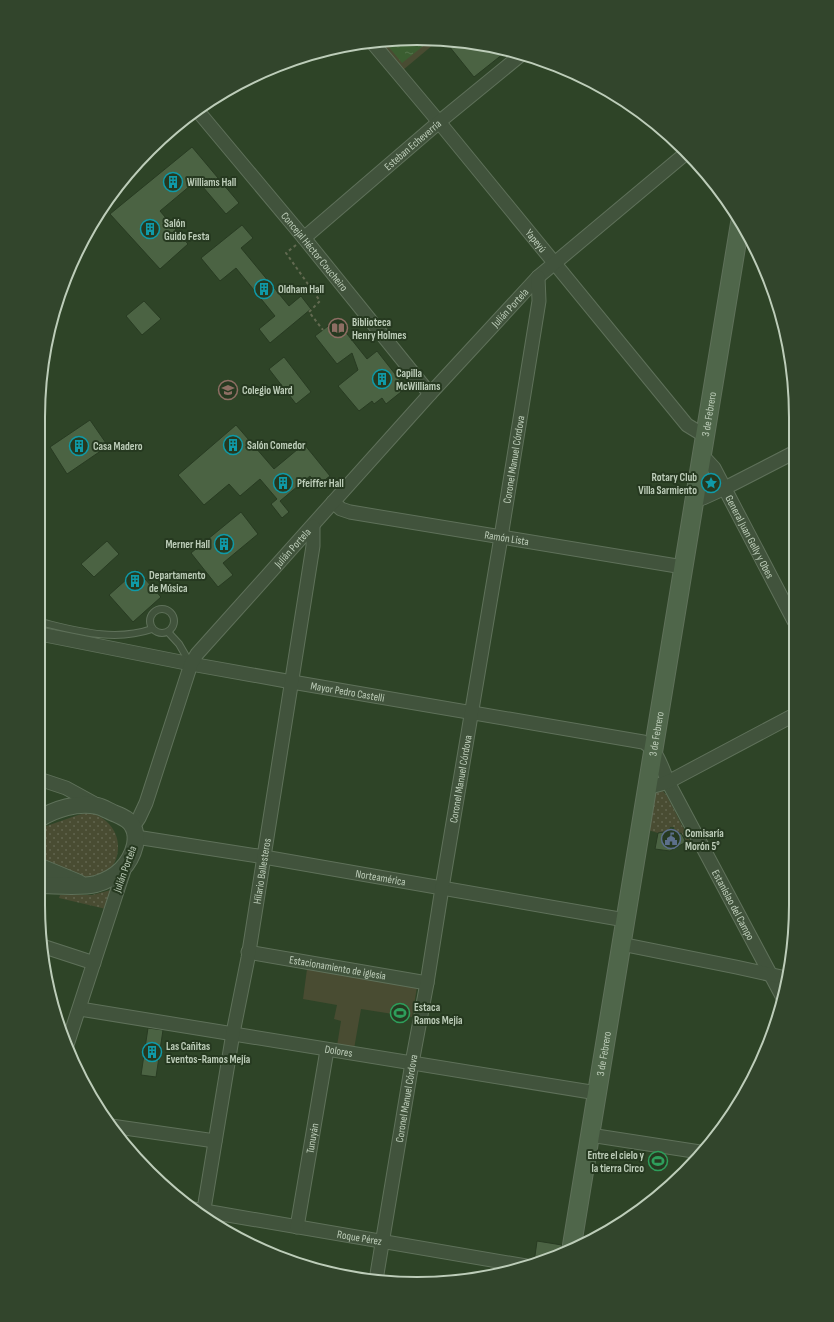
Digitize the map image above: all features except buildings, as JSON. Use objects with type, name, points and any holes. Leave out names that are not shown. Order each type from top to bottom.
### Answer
[{"type":"main road","name":"3 de Febrero","points":[[572,1243],[739,231]]},
{"type":"street","name":"Yapeyú","points":[[377,47],[687,425],[705,436]]},
{"type":"street","name":"Esteban Echeverría","points":[[304,238],[439,122],[516,59]]},
{"type":"street","name":"Concejal Héctor Coucheiro","points":[[201,115],[304,238],[430,394]]},
{"type":"street","name":"Julián Portela","points":[[70,1038],[125,867],[131,856],[134,832],[146,803],[191,664],[202,648],[430,394],[538,277],[682,156]]},
{"type":"street","name":"Coronel Manuel Córdova","points":[[377,1275],[501,537],[539,301],[538,277]]},
{"type":"street","name":"General Juan Gelly y Obes","points":[[702,455],[714,468],[789,611]]},
{"type":"street","points":[[694,501],[725,488],[789,455]]},
{"type":"street","name":"Ramón Lista","points":[[333,502],[341,509],[350,512],[683,567]]},
{"type":"street","name":"Hilario Ballesteros","points":[[201,1207],[215,1141],[264,857],[313,546],[313,526]]},
{"type":"street","name":"Mayor Pedro Castelli","points":[[45,635],[191,664],[643,742],[649,745],[653,750]]},
{"type":"street","points":[[647,788],[668,782],[789,718]]},
{"type":"street","name":"Estanislao del Campo","points":[[653,750],[668,782],[779,990]]},
{"type":"street","name":"Norteamérica","points":[[45,781],[66,788],[98,806],[123,817],[134,832],[264,857],[625,920]]},
{"type":"street","points":[[45,814],[71,806],[98,806]]},
{"type":"street","points":[[45,885],[96,884],[107,879],[125,867]]},
{"type":"street","points":[[45,868],[84,885]]},
{"type":"street","points":[[621,944],[736,966],[782,977]]},
{"type":"street","points":[[48,948],[94,963]]},
{"type":"street","name":"Estacionamiento de iglesia","points":[[248,952],[427,983]]},
{"type":"street","name":"Dolores","points":[[80,1009],[597,1093]]},
{"type":"street","name":"Tunuyán","points":[[297,1227],[327,1050]]},
{"type":"street","points":[[119,1127],[215,1141]]},
{"type":"street","points":[[590,1135],[696,1151]]},
{"type":"street","name":"Roque Pérez","points":[[209,1213],[514,1264]]},
{"type":"lane","points":[[162,609],[171,613],[174,622],[173,627],[168,632],[157,633],[152,629],[150,620],[152,614],[157,610],[162,609]]},
{"type":"lane","points":[[45,623],[95,634],[140,633],[152,629]]},
{"type":"lane","points":[[168,632],[179,644],[191,664]]},
{"type":"path","points":[[304,238],[286,253],[320,301],[309,312],[323,330]]},
{"type":"shaded area","points":[[432,46],[403,70],[384,47]]},
{"type":"shaded area","points":[[712,473],[718,484],[716,489],[705,491],[707,475]]},
{"type":"shaded area","points":[[663,791],[667,796],[690,841],[686,842],[681,833],[675,836],[674,827],[670,827],[669,831],[658,833],[648,830],[652,795]]},
{"type":"shaded area","points":[[90,812],[101,817],[112,827],[117,837],[118,851],[114,864],[104,874],[97,877],[91,878],[76,875],[45,863],[45,827]]},
{"type":"shaded area","points":[[111,890],[106,909],[59,898],[60,895],[92,895]]},
{"type":"shaded area","name":"Estaca Ramos Mejía","points":[[307,969],[417,987],[412,1017],[361,1009],[354,1049],[337,1046],[341,1021],[334,1019],[337,1005],[303,999]]},
{"type":"water","points":[[424,45],[402,63],[388,46]]},
{"type":"place","name":"Williams Hall","points":[[173,182]]},
{"type":"place","name":"Salón Guido Festa","points":[[150,229]]},
{"type":"place","name":"Oldham Hall","points":[[264,289]]},
{"type":"place","name":"Biblioteca Henry Holmes","points":[[338,328]]},
{"type":"place","name":"Capilla McWilliams","points":[[382,379]]},
{"type":"place","name":"Colegio Ward","points":[[228,390]]},
{"type":"place","name":"Salón Comedor","points":[[233,445]]},
{"type":"place","name":"Casa Madero","points":[[79,446]]},
{"type":"place","name":"Pfeiffer Hall","points":[[283,483]]},
{"type":"place","name":"Rotary Club Villa Sarmiento","points":[[711,483]]},
{"type":"place","name":"Merner Hall","points":[[224,544]]},
{"type":"place","name":"Departamento de Música","points":[[135,581]]},
{"type":"place","name":"Comisaría Morón 5°","points":[[671,839]]},
{"type":"place","name":"Estaca Ramos Mejía","points":[[400,1013]]},
{"type":"place","name":"Las Cañitas Eventos-Ramos Mejía","points":[[152,1052]]},
{"type":"place","name":"Entre el cielo y la tierra Circo","points":[[658,1161]]}]
